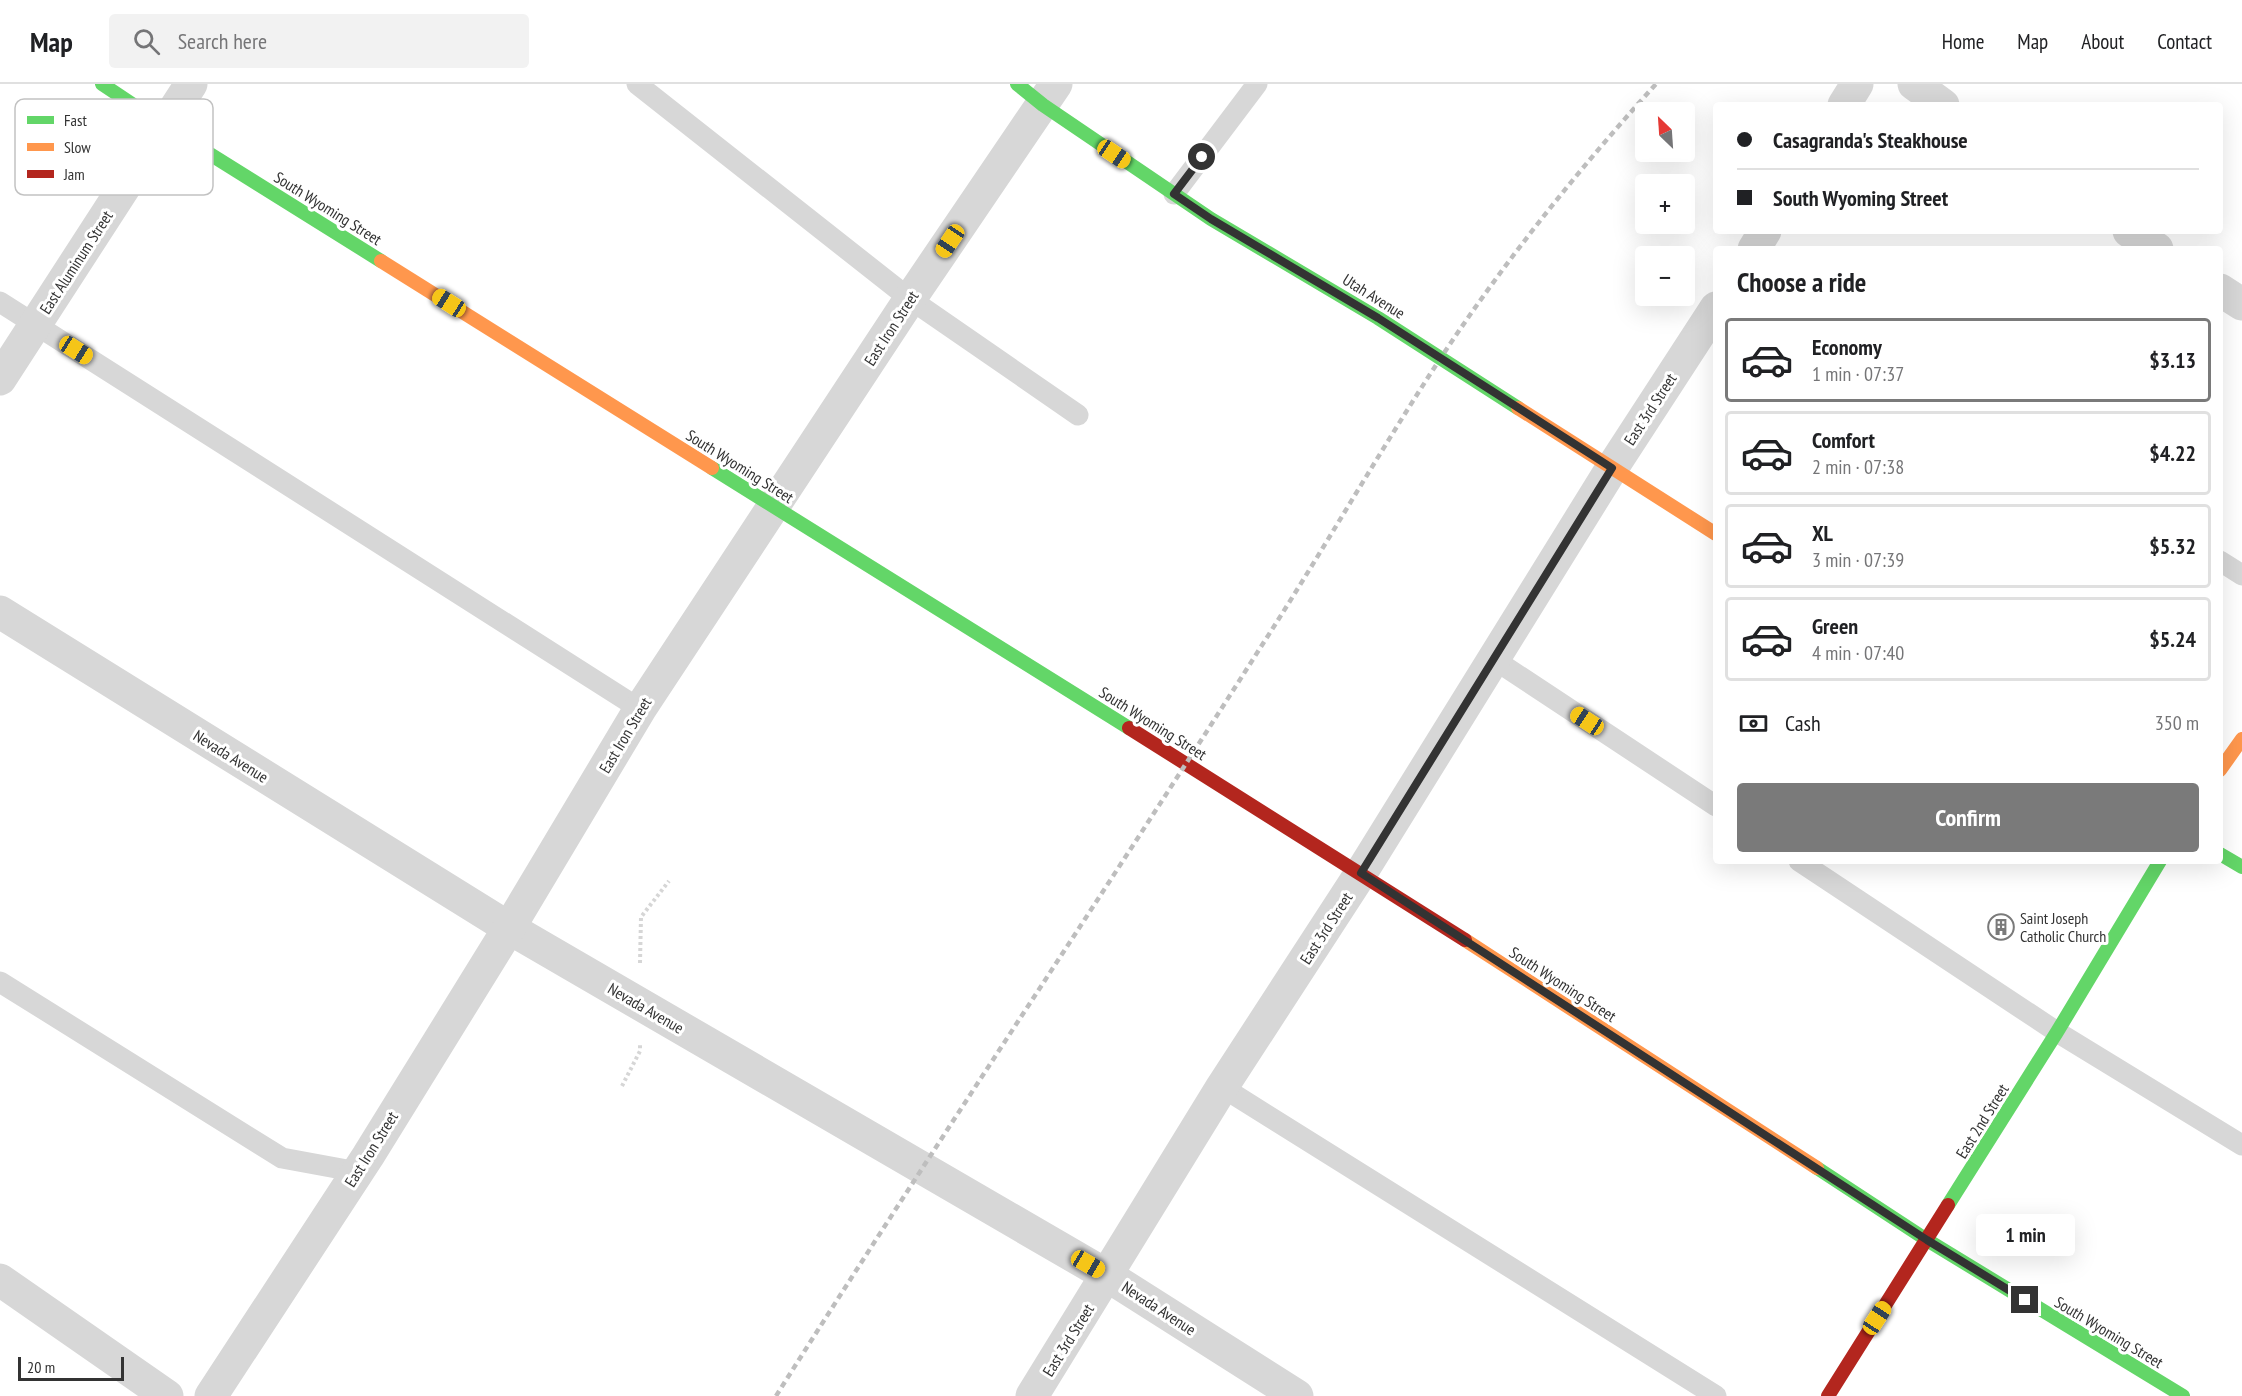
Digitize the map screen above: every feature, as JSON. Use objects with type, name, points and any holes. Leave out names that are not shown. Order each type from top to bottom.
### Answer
[{"type":"street","name":"South Wyoming Street","points":[[102,84],[124,99]]},
{"type":"street","name":"East Aluminum Street","points":[[182,99],[191,84]]},
{"type":"street","name":"Utah Avenue","points":[[1017,84],[1050,95],[1174,194],[1211,219],[1387,324],[1713,532]]},
{"type":"street","points":[[1846,102],[1857,84]]},
{"type":"street","points":[[1914,84],[1939,102]]},
{"type":"street","name":"East Iron Street","points":[[210,1396],[357,1172],[509,928],[639,709],[910,299],[1050,95]]},
{"type":"street","name":"South Wyoming Street","points":[[213,156],[1361,873],[1927,1240],[2183,1396]]},
{"type":"street","name":"East Aluminum Street","points":[[0,379],[120,195]]},
{"type":"street","points":[[2134,234],[2152,246]]},
{"type":"street","points":[[2223,292],[2242,304]]},
{"type":"street","name":"East 3rd Street","points":[[1032,1396],[1108,1276],[1222,1087],[1361,873],[1612,468],[1713,313]]},
{"type":"street","name":"Nevada Avenue","points":[[0,612],[509,928],[1108,1276],[1297,1396]]},
{"type":"street","points":[[2223,766],[2242,739]]},
{"type":"street","points":[[2223,856],[2242,867]]},
{"type":"street","name":"East 2nd Street","points":[[1828,1396],[2057,1032],[2158,864]]},
{"type":"street","points":[[0,1280],[167,1396]]},
{"type":"lane","points":[[637,84],[910,299],[1078,416]]},
{"type":"lane","points":[[1174,194],[1257,84]]},
{"type":"lane","points":[[0,302],[639,709]]},
{"type":"lane","points":[[2223,563],[2242,575]]},
{"type":"lane","points":[[1495,660],[1713,804]]},
{"type":"lane","points":[[1803,864],[2057,1032],[2242,1145]]},
{"type":"lane","points":[[0,982],[282,1158],[357,1172]]},
{"type":"lane","points":[[1222,1087],[1716,1396]]},
{"type":"path","points":[[641,917],[669,881]]},
{"type":"path","points":[[622,1086],[640,1051]]},
{"type":"railway","points":[[776,1396],[1264,642],[1395,429],[1464,323],[1543,217],[1656,84]]},
{"type":"traffic: fast","points":[[102,84],[124,99]]},
{"type":"traffic: fast","points":[[1017,84],[1043,105],[1211,219],[1378,318],[1518,408]]},
{"type":"traffic: fast","points":[[213,156],[381,261]]},
{"type":"traffic: fast","points":[[712,468],[1129,728]]},
{"type":"traffic: fast","points":[[2223,856],[2242,867]]},
{"type":"traffic: fast","points":[[1948,1205],[2057,1032],[2158,864]]},
{"type":"traffic: fast","points":[[1817,1168],[1927,1240],[2183,1396]]},
{"type":"traffic: slow","points":[[381,261],[712,468]]},
{"type":"traffic: slow","points":[[1518,408],[1713,532]]},
{"type":"traffic: slow","points":[[2223,766],[2242,739]]},
{"type":"traffic: slow","points":[[1465,940],[1817,1168]]},
{"type":"traffic: jam","points":[[1129,728],[1465,940]]},
{"type":"traffic: jam","points":[[1828,1396],[1948,1205]]},
{"type":"place","name":"Saint Joseph Catholic Church","points":[[2001,927]]},
{"type":"route","points":[[1202,157],[1174,194],[1211,219],[1259,245],[1441,357],[1612,468],[1361,873],[1927,1240],[2025,1300]]}]
